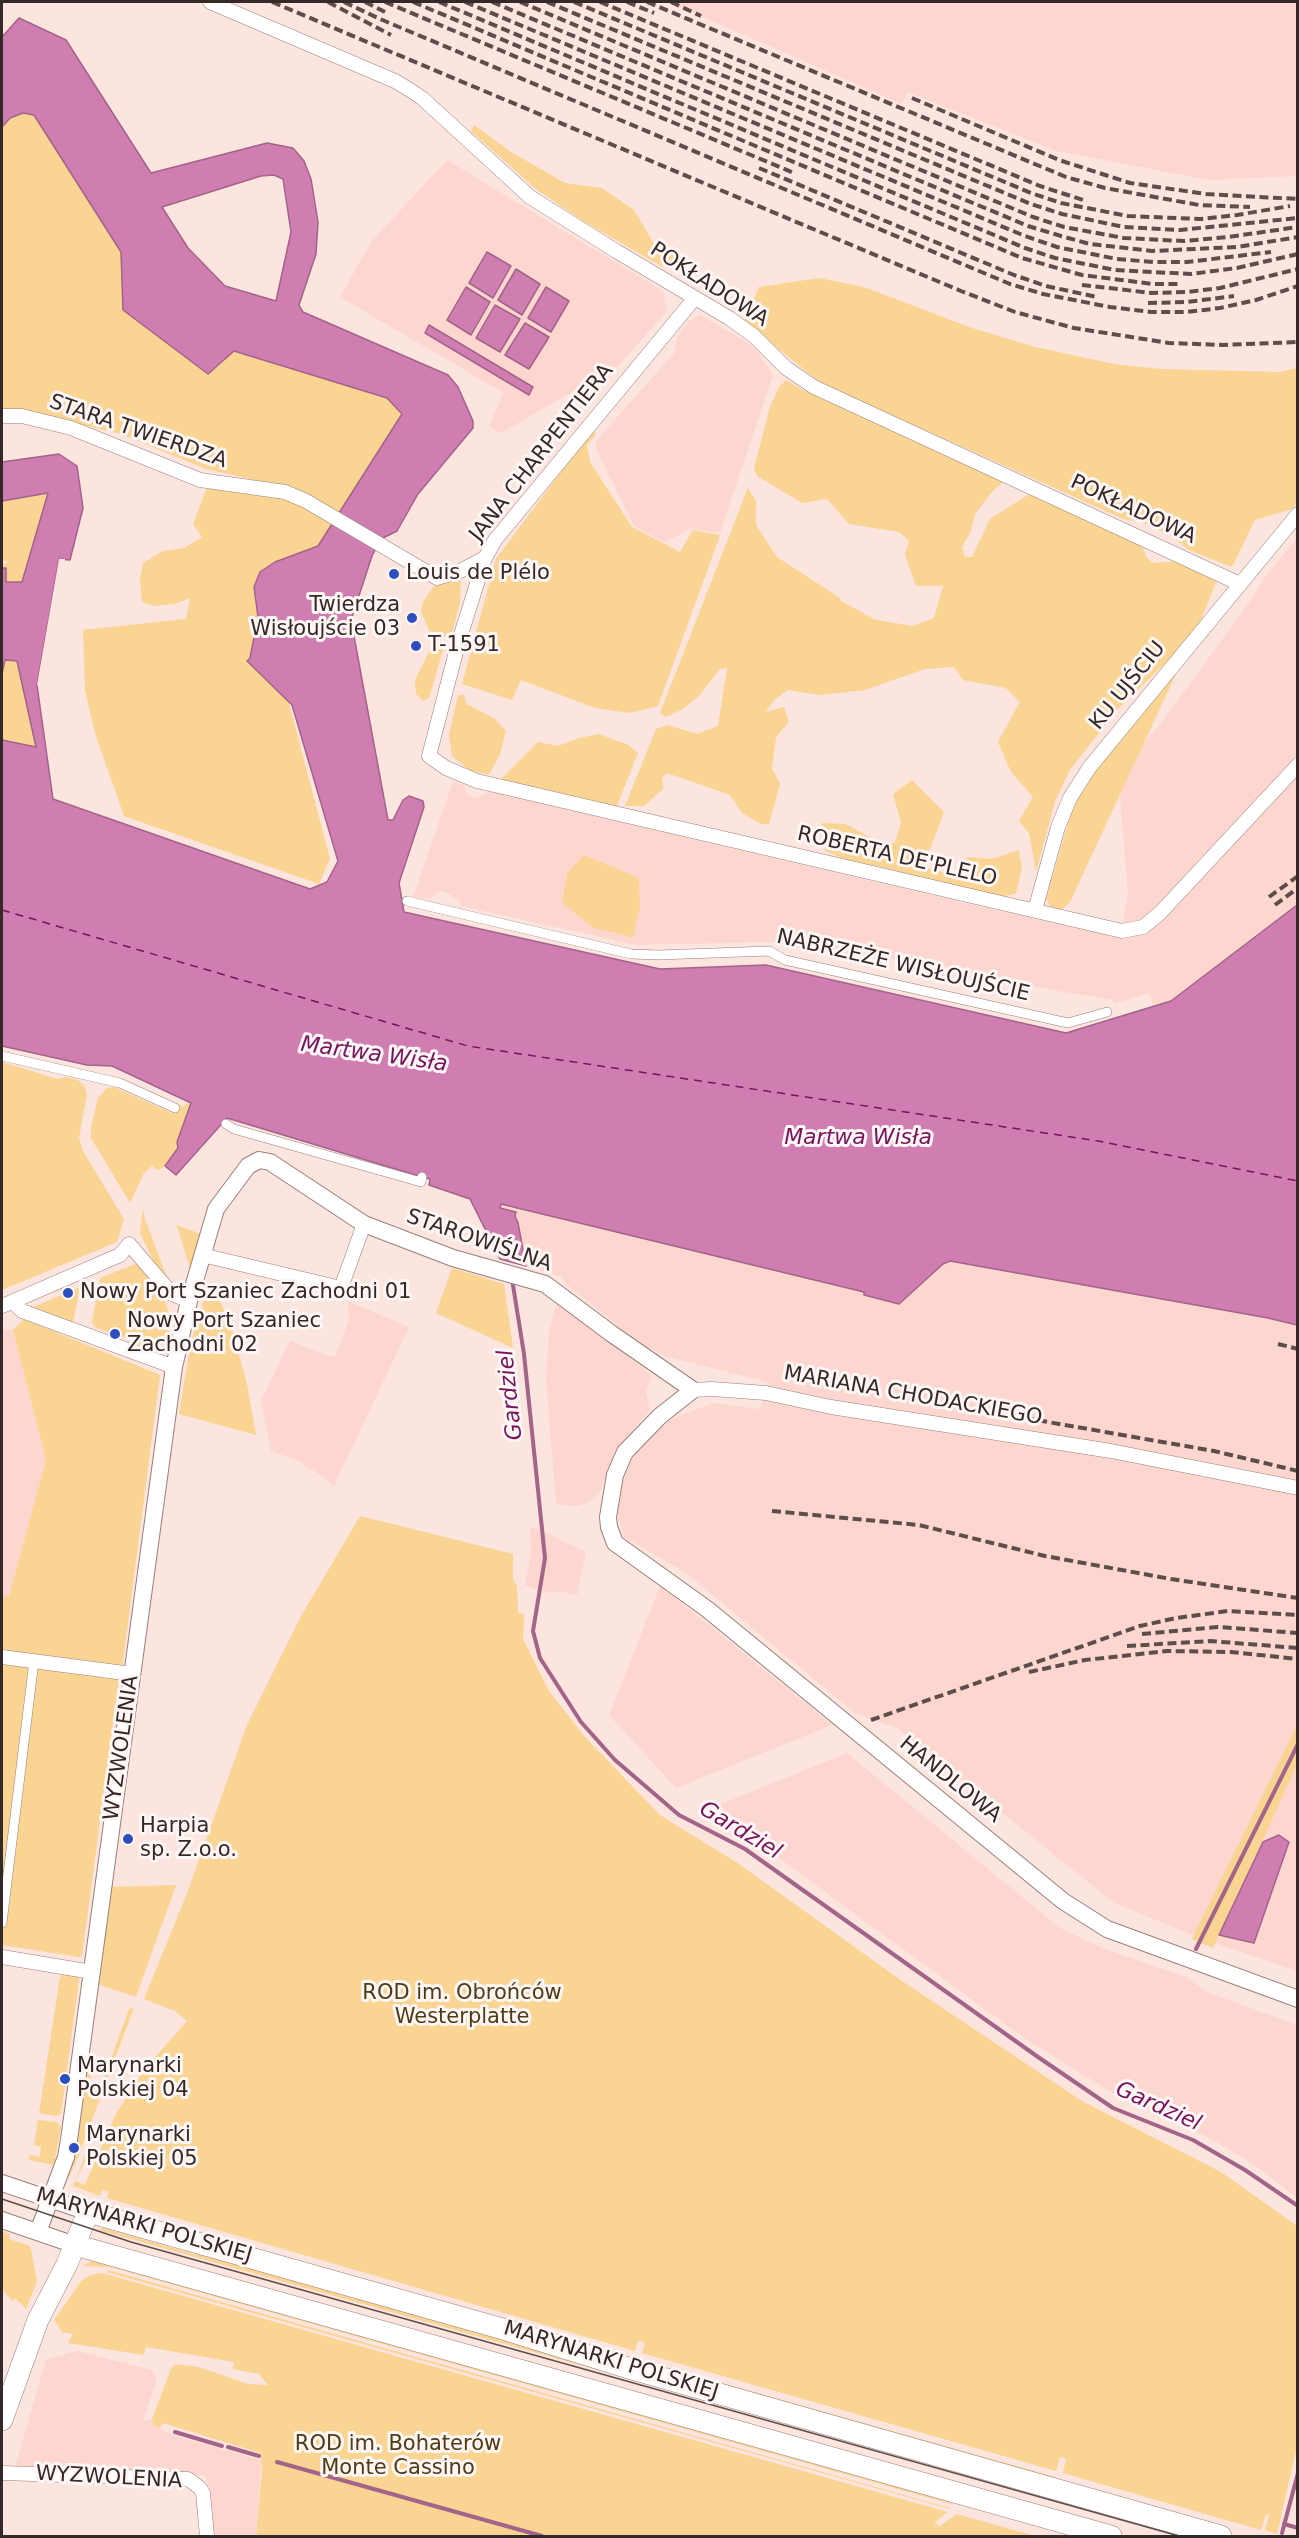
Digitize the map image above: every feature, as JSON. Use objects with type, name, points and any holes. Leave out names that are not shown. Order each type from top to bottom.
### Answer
[{"type":"main road","points":[[2,2420],[38,2320],[75,2245],[88,2212]]},
{"type":"main road","name":"MARYNARKI POLSKIEJ","points":[[88,2212],[1221,2536]]},
{"type":"main road","name":"MARYNARKI POLSKIEJ","points":[[75,2245],[1111,2536]]},
{"type":"street","name":"POKŁADOWA","points":[[210,2],[384,76],[410,90],[431,106],[530,197],[694,299],[729,318],[754,336],[786,368],[814,387],[1240,584]]},
{"type":"street","name":"JANA CHARPENTIERA","points":[[429,756],[458,644],[485,558],[495,540],[694,299]]},
{"type":"street","name":"STARA TWIERDZA","points":[[2,416],[22,416],[71,428],[200,480],[285,492],[306,501],[436,578],[460,571],[485,558]]},
{"type":"street","name":"KU UJŚCIU","points":[[1035,910],[1058,827],[1076,788],[1089,768],[1298,514]]},
{"type":"street","name":"ROBERTA DE'PLELO","points":[[429,756],[446,768],[477,781],[1122,931],[1146,926],[1160,913],[1298,765]]},
{"type":"street","name":"NABRZEŻE WISŁOUJŚCIE","points":[[407,901],[631,954],[769,951],[785,960],[1068,1023],[1107,1012]]},
{"type":"street","points":[[2,1056],[120,1083],[175,1108]]},
{"type":"street","points":[[226,1124],[234,1129],[421,1182],[422,1176]]},
{"type":"street","name":"STAROWIŚLNA","points":[[189,1301],[216,1209],[248,1166],[259,1160],[270,1162],[364,1224],[453,1258],[528,1277],[545,1284],[693,1390]]},
{"type":"street","points":[[202,1255],[341,1288],[364,1224]]},
{"type":"street","points":[[7,1304],[120,1255],[129,1245],[172,1294],[189,1301]]},
{"type":"street","name":"WYZWOLENIA","points":[[38,2232],[66,2157],[69,2140],[174,1366],[189,1301]]},
{"type":"street","points":[[7,1304],[174,1366]]},
{"type":"street","name":"MARIANA CHODACKIEGO","points":[[693,1390],[766,1393],[831,1407],[1111,1451],[1298,1488]]},
{"type":"street","name":"HANDLOWA","points":[[693,1390],[660,1416],[625,1452],[615,1475],[609,1506],[608,1517],[615,1543],[707,1609],[1064,1901],[1115,1933],[1298,1999]]},
{"type":"street","points":[[2,1657],[132,1674]]},
{"type":"street","points":[[2,1923],[34,1661]]},
{"type":"street","points":[[2,1957],[92,1972]]},
{"type":"street","name":"MARYNARKI POLSKIEJ","points":[[2,2183],[88,2212]]},
{"type":"street","name":"MARYNARKI POLSKIEJ","points":[[2,2220],[75,2245]]},
{"type":"street","name":"WYZWOLENIA","points":[[2,2473],[188,2480],[200,2488],[203,2493],[207,2536]]},
{"type":"shaded area","points":[[669,2],[1297,2],[1297,176],[1209,180],[1057,151],[907,92],[902,104]]},
{"type":"shaded area","points":[[447,160],[663,291],[667,311],[619,365],[501,433],[489,426],[504,393],[340,297],[371,242]]},
{"type":"shaded area","points":[[700,315],[757,351],[773,375],[720,533],[691,529],[664,542],[634,526],[598,453],[595,442],[674,353],[678,336],[689,321]]},
{"type":"shaded area","points":[[1297,538],[1297,905],[1171,1001],[1153,1005],[1149,993],[1113,1004],[1113,1000],[1052,990],[925,963],[806,949],[773,942],[636,945],[460,906],[461,900],[439,891],[429,899],[413,897],[453,782],[464,785],[467,795],[478,798],[488,791],[999,911],[1120,937],[1128,893],[1118,773],[1161,723],[1266,576]]},
{"type":"shaded area","points":[[501,1204],[865,1292],[864,1295],[950,1261],[1297,1325],[1297,1971],[1198,1937],[1114,1903],[897,1728],[855,1713],[686,1573],[624,1537],[616,1509],[627,1465],[647,1438],[672,1419],[713,1403],[760,1409],[768,1382],[668,1357],[641,1344],[567,1285],[562,1277],[526,1266],[515,1216],[500,1208]]},
{"type":"shaded area","points":[[347,1301],[409,1327],[334,1486],[298,1461],[271,1451],[261,1401],[290,1341],[335,1357],[349,1319]]},
{"type":"shaded area","points":[[557,1301],[575,1312],[652,1376],[646,1392],[650,1410],[615,1451],[600,1492],[588,1503],[576,1506],[556,1504],[546,1380],[549,1331]]},
{"type":"shaded area","points":[[2,1329],[13,1330],[46,1460],[9,1596],[2,1596]]},
{"type":"shaded area","points":[[530,1528],[536,1528],[586,1552],[577,1595],[559,1591],[549,1593],[525,1585],[531,1553]]},
{"type":"shaded area","points":[[660,1586],[832,1725],[676,1788],[609,1715]]},
{"type":"shaded area","points":[[847,1753],[1060,1928],[1102,1948],[1186,1977],[1207,1992],[1297,2025],[1297,2198],[1253,2164],[1210,2138],[1136,2104],[1132,2105],[1027,2040],[776,1856],[711,1817],[714,1807]]},
{"type":"shaded area","points":[[77,2351],[152,2370],[157,2378],[143,2421],[152,2419],[156,2428],[181,2438],[261,2460],[256,2536],[212,2536],[210,2489],[205,2475],[125,2474],[116,2470],[15,2468],[46,2359]]},
{"type":"green space","points":[[14,84],[159,247],[414,406],[338,515],[285,487],[206,469],[121,434],[37,414],[2,411],[2,90]]},
{"type":"green space","points":[[474,125],[511,152],[565,183],[602,188],[634,210],[654,244],[662,244],[672,254],[682,259],[678,267],[661,266],[583,221],[536,189],[471,131]]},
{"type":"green space","points":[[819,278],[864,287],[972,328],[1035,347],[1114,364],[1161,369],[1280,372],[1297,368],[1297,502],[1292,509],[1255,520],[1232,567],[1189,550],[1170,535],[1139,521],[1126,520],[822,384],[744,321],[759,287]]},
{"type":"green space","points":[[786,380],[803,390],[968,463],[1003,482],[975,514],[971,531],[962,547],[965,557],[972,557],[990,519],[1031,493],[1141,542],[1146,557],[1153,563],[1179,561],[1218,577],[1196,633],[1115,712],[1070,770],[1055,801],[1036,872],[1029,833],[1019,821],[1033,797],[1011,772],[998,742],[1020,702],[1006,688],[963,680],[954,667],[925,669],[865,690],[820,695],[788,690],[774,700],[766,712],[784,707],[789,722],[776,737],[772,768],[780,784],[769,824],[761,824],[742,813],[730,795],[667,773],[662,778],[663,789],[644,806],[625,806],[656,729],[668,725],[697,734],[718,726],[727,668],[720,669],[698,697],[681,710],[665,717],[660,713],[748,488],[756,501],[756,525],[777,557],[840,598],[841,601],[876,620],[913,626],[934,618],[943,586],[916,586],[905,555],[909,541],[899,532],[849,524],[827,499],[802,503],[757,476],[754,468],[770,407],[779,387]]},
{"type":"green space","points":[[592,430],[596,434],[587,445],[590,462],[632,527],[680,552],[693,530],[720,535],[658,706],[629,713],[595,708],[521,680],[512,700],[462,684],[496,559]]},
{"type":"green space","points":[[207,487],[291,499],[333,523],[318,546],[275,562],[254,587],[258,617],[250,659],[289,703],[330,859],[319,884],[124,816],[95,733],[85,690],[83,630],[186,619],[190,598],[175,604],[153,606],[142,602],[140,580],[143,563],[163,551],[184,548],[202,537],[193,524]]},
{"type":"green space","points":[[49,492],[22,583],[6,582],[6,569],[2,568],[2,564],[6,564],[7,561],[2,561],[2,501]]},
{"type":"green space","points":[[461,575],[460,603],[452,633],[444,636],[429,631],[421,611],[423,602],[435,585],[442,580]]},
{"type":"green space","points":[[442,643],[443,650],[429,698],[423,701],[416,694],[415,680],[432,646]]},
{"type":"green space","points":[[1183,659],[1070,902],[1060,911],[1052,909],[1046,899],[1075,799],[1089,774]]},
{"type":"green space","points":[[5,660],[17,661],[37,747],[2,740],[2,674]]},
{"type":"green space","points":[[458,695],[464,695],[467,704],[495,719],[506,731],[500,754],[489,775],[469,770],[452,756],[449,735]]},
{"type":"green space","points":[[599,734],[628,745],[638,753],[616,808],[499,781],[538,742],[558,746]]},
{"type":"green space","points":[[912,780],[944,812],[923,867],[953,875],[967,857],[992,859],[1019,850],[1022,868],[1016,893],[998,898],[847,860],[825,851],[822,823],[846,824],[882,844],[895,843],[901,822],[893,794]]},
{"type":"green space","points":[[584,855],[639,878],[640,907],[633,937],[593,928],[562,902],[567,873]]},
{"type":"green space","points":[[2,1062],[57,1079],[67,1077],[78,1080],[84,1086],[87,1094],[79,1138],[83,1151],[124,1219],[117,1242],[2,1290]]},
{"type":"green space","points":[[114,1087],[172,1113],[177,1103],[184,1107],[186,1103],[190,1104],[177,1141],[177,1150],[163,1168],[157,1170],[152,1166],[144,1173],[130,1203],[91,1138],[91,1127],[98,1098],[107,1088]]},
{"type":"green space","points":[[143,1209],[168,1280],[157,1268],[140,1233]]},
{"type":"green space","points":[[176,1225],[201,1234],[191,1272],[179,1232]]},
{"type":"green space","points":[[138,1263],[157,1281],[170,1315],[171,1325],[166,1338],[146,1349],[133,1346],[135,1341],[96,1328],[92,1322],[100,1278]]},
{"type":"green space","points":[[452,1268],[504,1284],[513,1348],[436,1313]]},
{"type":"green space","points":[[210,1281],[230,1322],[247,1384],[256,1435],[179,1414],[191,1341]]},
{"type":"green space","points":[[80,1287],[73,1323],[33,1307]]},
{"type":"green space","points":[[24,1319],[160,1375],[122,1669],[2,1653],[2,1596],[9,1596],[46,1460],[13,1330]]},
{"type":"green space","name":"ROD im. Obrońców Westerplatte","points":[[360,1516],[513,1554],[513,1580],[517,1586],[518,1613],[524,1614],[523,1639],[549,1691],[585,1737],[660,1815],[736,1862],[902,1981],[1082,2101],[1221,2172],[1297,2226],[1297,2447],[1277,2534],[1265,2530],[1269,2515],[1266,2514],[1261,2530],[1063,2473],[1066,2459],[1060,2457],[1056,2471],[642,2353],[645,2342],[638,2341],[635,2351],[107,2198],[109,2192],[106,2191],[102,2190],[100,2196],[73,2186],[86,2153],[88,2155],[75,2181],[85,2185],[116,2114],[143,2071],[187,2021],[175,2011],[144,1999],[186,1896],[247,1725],[300,1618]]},
{"type":"green space","points":[[2,1662],[119,1678],[82,1956],[79,1957],[2,1945]]},
{"type":"green space","points":[[1297,1725],[1297,1765],[1213,1948],[1192,1939]]},
{"type":"green space","points":[[176,1885],[136,1997],[97,1984],[110,1887]]},
{"type":"green space","points":[[63,1973],[77,1976],[79,1980],[61,2114],[56,2116],[39,2113],[60,1977]]},
{"type":"green space","points":[[134,2008],[69,2178],[67,2177],[76,2149],[87,2071],[91,2070],[90,2086],[100,2089],[129,2009]]},
{"type":"green space","points":[[38,2120],[56,2122],[61,2126],[54,2165],[29,2160],[29,2155],[40,2157],[41,2147],[34,2145]]},
{"type":"green space","points":[[103,2228],[194,2254],[237,2261],[1189,2536],[99,2230]]},
{"type":"green space","points":[[2,2231],[10,2234],[9,2239],[30,2246],[31,2249],[37,2282],[26,2309],[15,2298],[13,2302],[2,2289]]},
{"type":"green space","points":[[92,2261],[951,2501],[951,2504],[110,2267],[82,2266]]},
{"type":"green space","points":[[108,2270],[950,2508],[950,2509],[107,2272]]},
{"type":"green space","name":"ROD im. Bohaterów Monte Cassino","points":[[102,2273],[948,2512],[934,2523],[940,2526],[957,2514],[1035,2536],[256,2536],[262,2469],[260,2453],[163,2423],[159,2429],[153,2424],[152,2419],[175,2364],[199,2367],[248,2384],[268,2385],[259,2374],[233,2369],[234,2362],[146,2347],[144,2355],[68,2343],[73,2334],[62,2332],[54,2320],[81,2281],[91,2275]]},
{"type":"green space","points":[[641,2360],[1055,2477],[1054,2479]]},
{"type":"water","name":"Martwa Wisła","points":[[19,18],[66,40],[151,173],[267,143],[293,148],[304,161],[311,179],[318,222],[316,254],[299,305],[303,312],[448,375],[458,387],[473,421],[473,428],[418,494],[397,531],[381,539],[372,556],[351,620],[388,820],[393,820],[403,800],[409,796],[423,801],[424,807],[399,883],[404,912],[660,969],[766,965],[1066,1033],[1171,1001],[1297,905],[1297,1325],[950,1261],[943,1264],[899,1304],[864,1295],[864,1292],[501,1204],[500,1208],[516,1212],[526,1266],[500,1259],[470,1199],[429,1185],[430,1179],[227,1118],[176,1175],[165,1166],[178,1148],[177,1142],[191,1103],[112,1066],[87,1065],[2,1046],[2,740],[36,747],[17,661],[5,660],[2,674],[2,568],[6,568],[6,582],[22,582],[48,493],[2,501],[2,462],[59,454],[77,466],[83,508],[70,560],[59,559],[37,685],[53,799],[310,889],[327,882],[338,861],[292,705],[247,661],[250,658],[258,617],[254,587],[260,572],[275,562],[318,546],[402,414],[387,398],[234,351],[208,374],[123,310],[121,252],[34,115],[23,113],[10,118],[2,127],[2,37]],"holes":[[[274,175],[283,179],[291,232],[276,301],[225,286],[188,248],[162,207],[261,176]]]},
{"type":"water","points":[[487,252],[511,266],[493,298],[469,283]]},
{"type":"water","points":[[516,269],[540,284],[522,315],[498,300]]},
{"type":"water","points":[[466,287],[490,302],[471,335],[447,320]]},
{"type":"water","points":[[546,287],[569,301],[551,332],[528,318]]},
{"type":"water","points":[[495,305],[520,319],[500,352],[476,338]]},
{"type":"water","points":[[525,323],[549,337],[529,369],[505,355]]},
{"type":"water","points":[[429,325],[533,387],[529,395],[425,333]]},
{"type":"water","points":[[1279,1835],[1289,1842],[1254,1943],[1219,1935],[1263,1842]]},
{"type":"pier","points":[[59,559],[65,559],[61,562],[40,686],[37,685]]},
{"type":"waterway","name":"Gardziel","points":[[512,1279],[524,1354],[545,1558],[533,1631],[540,1658],[581,1722],[615,1760],[679,1815],[745,1849],[1113,2108],[1193,2140],[1245,2170],[1298,2206]]},
{"type":"waterway","points":[[1196,1949],[1298,1744]]},
{"type":"waterway","points":[[175,2432],[222,2446]]},
{"type":"waterway","points":[[228,2447],[259,2456]]},
{"type":"waterway","points":[[277,2462],[542,2536]]},
{"type":"waterway","name":"Gardziel","points":[[1282,2533],[1298,2473]]},
{"type":"waterway","points":[[1284,2524],[1298,2528]]},
{"type":"ferry route","points":[[2,910],[468,1046],[1098,1141],[1298,1181]]},
{"type":"tram line","points":[[2,2199],[131,2242],[1179,2536]]},
{"type":"railway","points":[[272,2],[1015,312],[1074,328],[1169,343],[1223,345],[1298,342]]},
{"type":"railway","points":[[328,2],[391,35]]},
{"type":"railway","points":[[344,2],[1010,284],[1043,294],[1110,307],[1151,312],[1187,312],[1256,300],[1298,286]]},
{"type":"railway","points":[[365,2],[385,12]]},
{"type":"railway","points":[[385,2],[794,173]]},
{"type":"railway","points":[[413,2],[1022,258],[1082,275],[1153,284],[1179,284]]},
{"type":"railway","points":[[439,2],[1025,248],[1055,258],[1115,270],[1191,274],[1237,268],[1298,254]]},
{"type":"railway","points":[[465,2],[1025,236],[1057,247],[1117,259],[1153,262],[1187,262],[1271,252]]},
{"type":"railway","points":[[492,2],[1028,226],[1061,236],[1090,244],[1152,251],[1237,247],[1298,237]]},
{"type":"railway","points":[[520,2],[1033,217],[1064,227],[1124,238],[1184,241],[1298,227]]},
{"type":"railway","points":[[547,2],[1031,204],[1062,214],[1124,227],[1180,230],[1298,218]]},
{"type":"railway","points":[[574,2],[1031,193],[1061,203],[1128,216],[1200,219],[1290,206]]},
{"type":"railway","points":[[600,2],[1040,186],[1083,200]]},
{"type":"railway","points":[[627,2],[654,13]]},
{"type":"railway","points":[[647,2],[1066,177],[1105,188],[1199,205],[1250,207]]},
{"type":"railway","points":[[671,2],[701,16]]},
{"type":"railway","points":[[912,98],[1059,160],[1130,183],[1206,194],[1298,199]]},
{"type":"railway","points":[[759,168],[1014,275],[1046,286],[1097,297]]},
{"type":"railway","points":[[1082,285],[1152,293],[1187,292],[1220,288],[1298,269]]},
{"type":"railway","points":[[1148,303],[1187,302],[1234,296]]},
{"type":"railway","points":[[1269,897],[1298,876]]},
{"type":"railway","points":[[1275,905],[1298,888]]},
{"type":"railway","points":[[1278,1344],[1298,1349]]},
{"type":"railway","points":[[985,1411],[1214,1451],[1298,1471]]},
{"type":"railway","points":[[772,1511],[919,1525],[1045,1556],[1171,1579],[1298,1598]]},
{"type":"railway","points":[[871,1720],[1140,1626],[1176,1618],[1228,1611],[1298,1615]]},
{"type":"railway","points":[[1142,1634],[1218,1627],[1298,1633]]},
{"type":"railway","points":[[1127,1646],[1210,1641],[1298,1648]]},
{"type":"railway","points":[[1029,1672],[1085,1660],[1167,1651],[1231,1652],[1298,1659]]},
{"type":"place","name":"Louis de Plélo","points":[[394,574]]},
{"type":"place","name":"Twierdza Wisłoujście 03","points":[[412,618]]},
{"type":"place","name":"T-1591","points":[[416,646]]},
{"type":"place","name":"Nowy Port Szaniec Zachodni 01","points":[[68,1293]]},
{"type":"place","name":"Nowy Port Szaniec Zachodni 02","points":[[115,1334]]},
{"type":"place","name":"Harpia sp. Z.o.o.","points":[[128,1839]]},
{"type":"place","name":"Marynarki Polskiej 04","points":[[65,2079]]},
{"type":"place","name":"Marynarki Polskiej 05","points":[[74,2148]]}]
